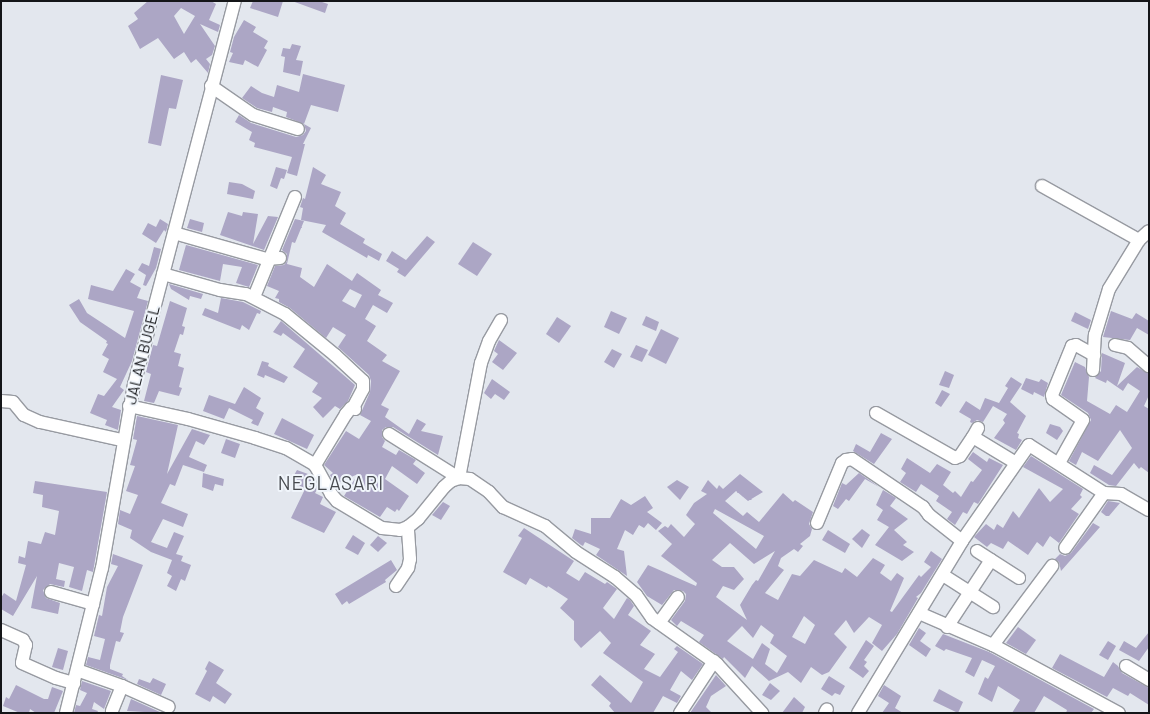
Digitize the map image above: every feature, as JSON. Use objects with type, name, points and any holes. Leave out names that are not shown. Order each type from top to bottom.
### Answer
[{"type":"street","name":"JALAN BUGEL","points":[[66,713],[78,670],[107,541],[122,440],[130,406],[211,86],[235,1]]},
{"type":"street","points":[[211,86],[254,115],[298,129]]},
{"type":"street","points":[[1042,186],[1144,235],[1110,289],[1095,335],[1093,370]]},
{"type":"street","points":[[254,297],[275,259],[295,197]]},
{"type":"street","points":[[174,233],[275,259]]},
{"type":"street","points":[[163,274],[254,297],[285,314],[363,381],[363,388],[354,408],[346,414],[316,465]]},
{"type":"street","points":[[130,406],[188,418],[286,448],[316,465],[331,494],[337,501],[382,528],[400,530],[408,527],[418,519],[444,487],[459,478],[481,363],[489,341],[501,320]]},
{"type":"street","points":[[1059,464],[1083,420],[1053,399],[1052,395],[1072,346],[1076,345],[1094,355]]},
{"type":"street","points":[[1115,345],[1128,348],[1149,366]]},
{"type":"street","points":[[1,401],[13,402],[24,415],[40,422],[122,440]]},
{"type":"street","points":[[876,413],[955,458],[960,456],[976,432],[1016,463]]},
{"type":"street","points":[[389,434],[459,478],[470,479],[511,512],[545,526],[576,552],[615,577],[636,595],[652,618],[714,661],[762,713]]},
{"type":"street","points":[[858,713],[962,541],[1029,445],[1104,493],[1121,494],[1149,510]]},
{"type":"street","points":[[817,523],[842,463],[852,459],[924,507],[929,516],[962,541]]},
{"type":"street","points":[[1065,548],[1104,493]]},
{"type":"street","points":[[396,586],[408,568],[410,559],[408,527]]},
{"type":"street","points":[[977,551],[1019,578]]},
{"type":"street","points":[[947,627],[991,560]]},
{"type":"street","points":[[993,645],[1052,566]]},
{"type":"street","points":[[946,577],[993,607]]},
{"type":"street","points":[[51,592],[93,604]]},
{"type":"street","points":[[658,623],[678,597]]},
{"type":"street","points":[[919,613],[947,627],[993,645],[1119,713]]},
{"type":"street","points":[[1,630],[23,640],[26,645],[22,664],[74,683]]},
{"type":"street","points":[[680,713],[714,661]]},
{"type":"street","points":[[1126,666],[1149,680]]},
{"type":"street","points":[[78,670],[122,686],[168,707]]},
{"type":"street","points":[[112,711],[122,686]]},
{"type":"building","points":[[148,1],[211,1],[216,4],[209,20],[220,25],[218,32],[200,24],[215,46],[212,55],[206,59],[210,64],[208,73],[196,59],[191,63],[184,52],[174,59],[158,38],[140,49],[128,26],[138,19],[134,13]],"holes":[[[181,8],[195,16],[184,34],[174,16]]]},
{"type":"building","points":[[253,1],[283,1],[278,17],[250,8]]},
{"type":"building","points":[[292,1],[319,1],[328,4],[325,13]]},
{"type":"building","points":[[244,20],[256,27],[253,32],[268,41],[264,48],[267,50],[258,67],[245,60],[243,65],[229,62],[233,53],[230,52],[234,37]]},
{"type":"building","points":[[292,44],[301,46],[296,60],[303,61],[300,76],[283,72],[285,57],[281,56],[283,48],[290,49]]},
{"type":"building","points":[[303,74],[345,85],[338,112],[311,105],[304,124],[286,117],[287,112],[273,107],[272,112],[257,108],[242,98],[251,86],[262,93],[274,97],[277,85],[299,92]]},
{"type":"building","points":[[161,75],[183,80],[176,109],[169,108],[161,146],[148,143]]},
{"type":"building","points":[[239,115],[251,123],[296,137],[303,135],[306,131],[304,124],[311,128],[303,144],[305,144],[297,176],[287,173],[292,157],[254,147],[255,143],[249,140],[252,132],[235,122]]},
{"type":"building","points":[[276,167],[287,170],[284,179],[281,178],[277,189],[270,186]]},
{"type":"building","points":[[313,167],[326,175],[321,184],[341,192],[335,206],[346,213],[340,224],[365,239],[363,243],[382,254],[379,261],[368,255],[367,258],[322,232],[326,225],[301,220],[303,208],[300,207],[303,198],[305,199]]},
{"type":"building","points":[[229,182],[242,184],[255,191],[253,199],[227,194]]},
{"type":"building","points":[[228,212],[242,216],[243,212],[258,214],[253,244],[268,216],[278,217],[264,250],[220,235]]},
{"type":"building","points":[[160,219],[168,224],[166,232],[164,230],[156,243],[142,234],[148,223],[156,227]]},
{"type":"building","points":[[190,219],[204,223],[202,232],[187,228]]},
{"type":"building","points":[[295,219],[304,221],[295,243],[292,242],[287,264],[302,268],[300,277],[314,287],[327,264],[352,281],[357,273],[381,290],[378,295],[393,303],[387,313],[373,305],[365,319],[376,326],[367,341],[387,355],[382,361],[400,371],[381,405],[389,409],[385,417],[409,434],[417,419],[426,424],[421,431],[443,436],[438,455],[393,427],[386,427],[382,430],[382,437],[385,441],[382,447],[396,455],[399,450],[416,460],[413,464],[425,473],[417,484],[392,466],[385,479],[409,496],[399,511],[397,509],[395,512],[387,507],[380,517],[344,496],[358,474],[335,484],[330,475],[333,473],[324,465],[346,431],[359,439],[371,421],[360,415],[370,392],[371,381],[369,375],[338,347],[346,335],[333,327],[326,338],[290,308],[279,302],[279,299],[275,298],[279,291],[267,286],[275,266],[284,265],[287,261],[287,254],[282,250]],"holes":[[[350,289],[362,295],[355,308],[342,301]]]},
{"type":"building","points":[[427,236],[435,242],[405,277],[397,272],[399,269],[386,261],[392,251],[406,260]]},
{"type":"building","points":[[473,242],[492,254],[477,276],[458,264]]},
{"type":"building","points":[[186,245],[258,265],[249,287],[236,283],[242,267],[223,264],[220,281],[179,270]]},
{"type":"building","points":[[154,247],[161,249],[156,268],[146,286],[143,285],[146,275],[138,270],[142,263],[149,266]]},
{"type":"building","points":[[126,269],[135,274],[130,282],[141,288],[137,298],[148,301],[132,361],[120,387],[124,390],[112,407],[121,410],[118,430],[105,425],[107,420],[90,413],[98,394],[104,396],[117,379],[103,372],[109,359],[102,355],[108,344],[106,343],[107,341],[80,322],[69,305],[79,299],[87,313],[125,338],[134,311],[88,299],[91,285],[113,291]]},
{"type":"building","points":[[169,284],[203,294],[201,299],[190,296],[189,300],[171,289]]},
{"type":"building","points":[[221,298],[243,302],[261,311],[260,314],[257,313],[249,330],[242,325],[240,330],[202,315],[205,308],[218,313]]},
{"type":"building","points":[[170,301],[187,308],[182,326],[185,327],[183,335],[180,334],[174,352],[181,354],[178,366],[184,368],[179,387],[182,388],[179,396],[159,391],[154,403],[144,401],[151,374],[146,372],[153,345],[157,346]]},
{"type":"building","points":[[611,311],[627,318],[619,334],[604,327]]},
{"type":"building","points":[[1111,311],[1132,319],[1136,313],[1149,321],[1149,335],[1137,328],[1130,340],[1103,337]]},
{"type":"building","points":[[1075,312],[1091,320],[1088,329],[1071,321]]},
{"type":"building","points":[[646,316],[659,322],[656,331],[642,325]]},
{"type":"building","points":[[557,317],[571,326],[559,343],[546,334]]},
{"type":"building","points":[[281,321],[355,385],[348,401],[340,409],[335,406],[323,418],[313,407],[322,398],[312,392],[318,383],[293,367],[305,349],[283,333],[281,336],[273,332]]},
{"type":"building","points":[[661,329],[679,338],[666,364],[648,355]]},
{"type":"building","points":[[499,340],[517,353],[503,370],[492,362],[498,354],[494,351]]},
{"type":"building","points":[[636,345],[648,350],[642,362],[630,357]]},
{"type":"building","points":[[612,349],[622,354],[614,368],[604,362]]},
{"type":"building","points":[[1102,353],[1125,363],[1117,386],[1137,367],[1149,374],[1149,395],[1144,406],[1149,409],[1149,473],[1141,467],[1139,469],[1134,463],[1116,486],[1109,485],[1090,473],[1094,465],[1112,475],[1132,448],[1120,430],[1098,461],[1082,452],[1076,465],[1069,461],[1091,420],[1088,413],[1061,395],[1075,362],[1085,367],[1089,377],[1087,401],[1110,414],[1116,405],[1127,412],[1140,391],[1128,383],[1123,391],[1107,380],[1106,383],[1095,378],[1101,371]]},
{"type":"building","points":[[262,361],[269,363],[268,366],[288,377],[284,383],[265,375],[264,378],[257,375]]},
{"type":"building","points":[[945,371],[954,375],[949,388],[939,385]]},
{"type":"building","points":[[1011,377],[1022,384],[1010,402],[1026,416],[1017,433],[1019,434],[1018,438],[1022,440],[1016,450],[994,438],[1005,423],[1003,420],[1007,414],[993,406],[983,422],[977,420],[972,423],[970,422],[971,419],[959,412],[966,401],[980,410],[985,398],[999,403],[1008,388],[1005,386]]},
{"type":"building","points":[[1026,378],[1039,382],[1041,379],[1048,383],[1044,397],[1034,392],[1033,395],[1021,389]]},
{"type":"building","points":[[492,379],[510,392],[504,400],[495,394],[491,399],[484,393]]},
{"type":"building","points":[[244,387],[261,398],[256,408],[264,413],[258,426],[251,423],[253,420],[229,408],[224,419],[203,411],[209,395],[235,404]]},
{"type":"building","points":[[942,390],[950,394],[941,407],[935,403]]},
{"type":"building","points":[[137,416],[178,425],[167,474],[192,429],[210,435],[204,445],[196,441],[189,457],[207,465],[204,472],[183,465],[175,486],[170,484],[161,503],[188,514],[183,527],[163,519],[151,542],[167,548],[174,532],[184,536],[176,554],[183,556],[181,561],[191,565],[185,581],[181,579],[176,591],[167,586],[172,576],[167,573],[172,560],[151,552],[130,538],[132,530],[118,524],[120,510],[130,514],[138,495],[126,491],[135,466],[130,465],[137,440],[133,439]]},
{"type":"building","points":[[282,418],[314,435],[307,449],[274,434]]},
{"type":"building","points":[[1050,424],[1060,427],[1063,431],[1057,440],[1046,433]]},
{"type":"building","points":[[881,433],[892,439],[874,464],[853,451],[856,444],[870,452]]},
{"type":"building","points":[[226,439],[240,444],[235,458],[221,453]]},
{"type":"building","points":[[973,452],[987,462],[989,458],[1003,465],[978,504],[974,502],[967,514],[963,512],[955,525],[947,519],[952,512],[936,501],[939,496],[921,484],[916,492],[900,482],[906,473],[901,469],[907,458],[930,473],[937,464],[951,472],[943,485],[953,493],[955,491],[961,497],[971,481],[973,482],[982,470],[968,459]]},
{"type":"building","points":[[1031,456],[1083,489],[1080,495],[1082,497],[1071,509],[1079,514],[1059,543],[1050,536],[1043,547],[1037,542],[1028,555],[1008,541],[1003,549],[991,543],[987,547],[974,537],[986,524],[994,530],[997,524],[1003,528],[1013,511],[1019,518],[1039,488],[1050,502],[1063,489],[1023,467]]},
{"type":"building","points":[[297,470],[308,474],[306,476],[314,480],[318,488],[315,493],[323,497],[320,504],[336,512],[324,533],[291,518],[305,489],[294,482],[296,479],[293,477]]},
{"type":"building","points":[[203,473],[224,479],[223,486],[215,484],[213,491],[202,487]]},
{"type":"building","points":[[859,473],[879,487],[865,479],[849,501],[846,499],[838,509],[833,506],[842,483],[846,485]]},
{"type":"building","points":[[740,474],[763,492],[748,501],[736,491],[725,501],[743,516],[747,512],[759,522],[783,493],[793,502],[795,500],[813,512],[809,524],[812,529],[810,536],[800,544],[803,546],[798,552],[794,549],[781,558],[778,566],[784,570],[765,593],[778,600],[792,574],[800,576],[814,560],[842,573],[845,568],[857,577],[873,558],[885,565],[880,573],[891,581],[897,573],[904,578],[890,611],[892,612],[919,575],[921,577],[931,567],[924,562],[931,551],[942,559],[921,593],[916,597],[918,598],[897,634],[882,651],[872,643],[882,625],[869,617],[854,633],[846,620],[834,634],[847,647],[829,672],[822,675],[811,667],[801,683],[788,672],[769,681],[752,666],[745,678],[724,657],[723,659],[699,642],[704,635],[681,621],[677,626],[671,620],[685,601],[686,594],[683,591],[674,590],[662,605],[647,596],[637,582],[648,565],[696,586],[697,583],[661,556],[672,544],[658,531],[665,526],[668,528],[671,524],[684,537],[695,524],[686,515],[694,503],[707,494],[701,491],[708,480],[717,489],[719,485],[723,489]],"holes":[[[715,509],[764,536],[756,549],[713,513]],[[730,543],[754,564],[775,551],[758,581],[756,580],[752,585],[740,605],[747,620],[716,597],[723,586],[734,590],[744,579],[734,567],[722,567],[712,560]],[[804,616],[815,625],[805,644],[792,637]],[[761,625],[774,635],[770,643],[787,656],[777,673],[765,664],[770,649],[762,643],[753,659],[727,641],[742,626],[753,638]]]},
{"type":"building","points":[[677,480],[689,487],[680,500],[667,487]]},
{"type":"building","points":[[35,481],[107,492],[93,572],[87,570],[82,591],[69,587],[74,567],[59,563],[56,579],[65,581],[64,587],[50,584],[43,590],[46,598],[60,603],[58,614],[31,608],[37,576],[13,616],[1,609],[1,598],[4,593],[16,601],[26,565],[18,563],[19,556],[25,558],[28,541],[41,544],[45,532],[55,535],[59,511],[42,507],[43,495],[33,493]]},
{"type":"building","points":[[883,490],[896,498],[890,506],[908,519],[894,530],[907,542],[903,545],[914,552],[902,561],[875,545],[889,527],[877,520],[883,510],[876,505]]},
{"type":"building","points":[[645,496],[653,508],[647,512],[662,523],[656,530],[648,523],[644,528],[639,525],[633,535],[625,530],[617,549],[624,551],[627,576],[596,555],[600,549],[585,542],[583,546],[572,538],[575,529],[591,534],[591,518],[610,518],[621,499],[631,505]]},
{"type":"building","points":[[1108,501],[1120,503],[1109,516],[1106,516],[1101,512]]},
{"type":"building","points":[[443,502],[450,506],[441,520],[432,515]]},
{"type":"building","points":[[1093,523],[1100,527],[1061,571],[1059,562],[1055,559],[1060,554],[1065,556],[1071,553]]},
{"type":"building","points":[[524,528],[574,561],[566,573],[579,581],[585,572],[617,589],[603,608],[614,619],[627,598],[630,600],[634,606],[628,615],[651,631],[640,645],[655,654],[644,669],[660,677],[678,652],[674,649],[677,646],[703,664],[692,680],[681,671],[670,690],[681,696],[677,703],[663,696],[653,713],[615,713],[609,706],[611,703],[591,685],[600,675],[631,703],[643,682],[603,653],[611,643],[600,631],[581,648],[574,640],[574,621],[560,608],[568,599],[548,586],[547,588],[530,578],[526,585],[503,572],[522,538],[518,536]]},
{"type":"building","points":[[862,529],[870,535],[862,548],[852,539]]},
{"type":"building","points":[[828,530],[850,544],[845,553],[822,540]]},
{"type":"building","points":[[353,535],[365,543],[358,555],[345,548]]},
{"type":"building","points":[[378,536],[387,543],[378,552],[370,545]]},
{"type":"building","points":[[113,554],[143,565],[123,617],[120,632],[124,633],[120,642],[116,641],[110,665],[110,669],[123,674],[122,676],[128,680],[86,665],[88,657],[100,660],[105,639],[94,636],[99,615],[102,616],[107,587],[118,566],[111,564]]},
{"type":"building","points":[[391,560],[397,570],[385,580],[386,582],[349,604],[347,601],[342,605],[335,594]]},
{"type":"building","points":[[1018,627],[1036,640],[1026,654],[1006,643]]},
{"type":"building","points":[[919,628],[926,633],[920,641],[931,649],[926,657],[909,645]]},
{"type":"building","points":[[1149,632],[1149,647],[1139,661],[1119,650],[1124,641],[1136,648]]},
{"type":"building","points":[[943,634],[989,652],[1094,709],[1091,713],[1066,713],[1067,710],[1044,696],[1034,713],[1012,713],[1020,700],[998,686],[992,702],[978,694],[985,677],[988,679],[995,666],[982,660],[974,677],[965,672],[972,658],[946,649],[944,651],[935,646]]},
{"type":"building","points":[[866,640],[874,646],[864,660],[867,662],[864,666],[869,671],[863,678],[849,668]]},
{"type":"building","points":[[1108,641],[1116,646],[1108,660],[1099,655]]},
{"type":"building","points":[[58,648],[68,651],[63,670],[52,667]]},
{"type":"building","points":[[1060,654],[1104,677],[1113,662],[1122,673],[1149,688],[1149,705],[1130,693],[1128,696],[1113,688],[1107,697],[1052,668]]},
{"type":"building","points":[[209,661],[224,670],[216,683],[232,694],[225,704],[213,696],[210,702],[195,694],[207,671],[205,669]]},
{"type":"building","points":[[716,675],[726,686],[711,696],[706,707],[712,713],[690,713]]},
{"type":"building","points":[[829,676],[845,686],[840,695],[835,693],[832,696],[821,689]]},
{"type":"building","points":[[153,678],[166,684],[161,695],[137,684],[139,679],[150,683]]},
{"type":"building","points":[[82,681],[111,691],[104,709],[94,702],[92,709],[98,711],[97,713],[74,713],[76,705],[80,706],[87,693],[80,690]]},
{"type":"building","points":[[770,683],[780,691],[771,700],[762,695]]},
{"type":"building","points":[[16,685],[44,699],[48,699],[52,687],[63,691],[54,713],[36,713],[30,709],[29,713],[20,713],[3,706],[6,697],[9,699]]},
{"type":"building","points":[[884,685],[901,696],[895,708],[903,713],[882,713],[889,703],[878,696]]},
{"type":"building","points":[[939,689],[963,702],[958,713],[933,701]]},
{"type":"building","points":[[794,697],[805,707],[802,713],[782,713]]},
{"type":"building","points":[[131,699],[162,713],[127,711]]},
{"type":"district","name":"NEGLASARI","points":[[331,483]]}]
